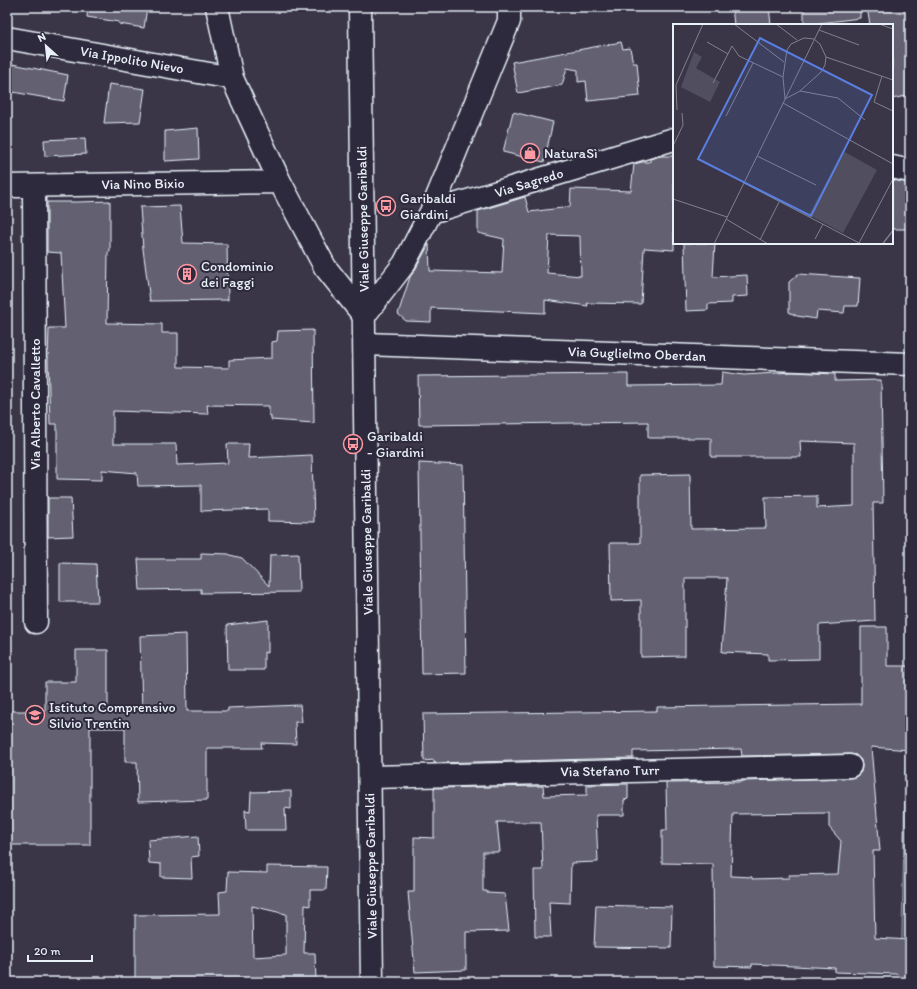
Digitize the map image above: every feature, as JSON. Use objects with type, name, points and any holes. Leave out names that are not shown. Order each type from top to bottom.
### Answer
[{"type":"street","points":[[218,7],[232,78],[280,182],[325,267],[364,316],[404,264],[431,212],[509,21],[509,7]]},
{"type":"street","name":"Viale Giuseppe Garibaldi","points":[[360,7],[372,982]]},
{"type":"street","name":"Via Ippolito Nievo","points":[[7,38],[232,78]]},
{"type":"street","name":"Via Sagredo","points":[[431,212],[673,140]]},
{"type":"street","points":[[893,167],[910,171]]},
{"type":"street","name":"Via Nino Bixio","points":[[7,186],[280,182]]},
{"type":"street","name":"Via Alberto Cavalletto","points":[[34,186],[36,622]]},
{"type":"street","name":"Via Guglielmo Oberdan","points":[[365,344],[910,364]]},
{"type":"street","name":"Via Stefano Turr","points":[[370,777],[850,766]]},
{"type":"shaded area","points":[[910,534],[910,982],[901,982]]},
{"type":"building","points":[[88,7],[147,7],[144,28],[87,17]]},
{"type":"building","points":[[732,7],[769,7],[771,24],[734,24]]},
{"type":"building","points":[[804,7],[860,7],[860,18],[804,24]]},
{"type":"building","points":[[867,7],[910,7],[910,95],[893,99],[893,24],[870,24]]},
{"type":"building","points":[[621,42],[623,49],[630,48],[633,63],[637,63],[640,96],[588,101],[586,81],[578,82],[578,70],[567,68],[562,85],[518,93],[512,62]]},
{"type":"building","points":[[7,63],[68,75],[64,101],[7,91]]},
{"type":"building","points":[[109,84],[145,89],[140,122],[104,123]]},
{"type":"building","points":[[513,112],[553,122],[544,162],[503,152]]},
{"type":"building","points":[[198,128],[199,159],[165,161],[165,131]]},
{"type":"building","points":[[85,138],[86,154],[45,156],[44,140]]},
{"type":"building","points":[[660,156],[673,156],[674,250],[644,248],[641,304],[587,303],[588,306],[545,300],[545,313],[431,308],[431,322],[406,321],[398,314],[410,277],[429,244],[430,271],[502,273],[504,239],[478,233],[478,211],[525,197],[529,212],[570,207],[571,189],[631,191],[634,164],[650,162],[650,159]],"holes":[[[549,235],[580,236],[581,276],[547,273]]]},
{"type":"building","points":[[893,180],[910,183],[910,229],[893,229]]},
{"type":"building","points":[[110,201],[110,252],[108,252],[107,323],[162,324],[162,333],[178,333],[178,367],[229,368],[229,360],[272,358],[272,342],[277,341],[278,331],[313,330],[314,423],[271,420],[271,416],[269,415],[269,406],[207,405],[208,414],[113,411],[113,444],[176,444],[177,465],[228,463],[227,444],[249,444],[248,458],[312,455],[314,522],[268,521],[268,509],[201,511],[201,485],[138,486],[137,473],[102,470],[102,480],[57,479],[57,424],[50,424],[48,360],[49,328],[65,328],[61,253],[47,252],[47,202]]},
{"type":"building","name":"Condominio dei Faggi","points":[[180,206],[183,243],[227,244],[228,300],[150,301],[143,249],[140,207]]},
{"type":"building","points":[[684,244],[715,244],[713,277],[747,275],[748,296],[732,297],[732,303],[708,304],[708,310],[686,311]]},
{"type":"building","points":[[798,274],[860,278],[858,306],[845,306],[844,313],[817,311],[816,319],[797,316],[789,312],[789,282]]},
{"type":"building","points":[[722,372],[744,375],[793,372],[835,374],[835,381],[881,380],[883,503],[873,503],[875,621],[819,625],[819,659],[768,660],[768,654],[722,652],[727,578],[685,578],[685,656],[641,657],[641,600],[611,601],[610,543],[640,543],[640,475],[690,474],[691,529],[766,528],[765,497],[817,496],[817,508],[854,506],[854,443],[800,441],[801,457],[711,457],[711,438],[648,438],[648,422],[419,425],[418,376],[628,374],[628,386],[721,385]]},
{"type":"building","points":[[419,463],[463,465],[466,673],[422,674]]},
{"type":"building","points":[[48,498],[71,498],[73,536],[48,537]]},
{"type":"building","points":[[201,553],[229,554],[242,558],[269,586],[270,555],[298,554],[299,592],[201,593],[201,589],[140,590],[138,559],[201,559]]},
{"type":"building","points":[[60,563],[96,564],[98,602],[60,602]]},
{"type":"building","points":[[268,620],[268,653],[264,652],[264,670],[228,670],[227,625]]},
{"type":"building","points":[[861,627],[887,627],[887,666],[910,666],[910,750],[871,747],[880,851],[873,851],[875,938],[910,940],[910,982],[906,982],[897,974],[835,972],[835,968],[752,964],[752,967],[714,966],[713,864],[662,863],[662,830],[667,830],[666,783],[850,778],[857,776],[861,772],[861,760],[856,755],[742,756],[741,749],[633,751],[633,758],[434,763],[434,760],[424,761],[423,714],[657,711],[657,707],[861,704]],"holes":[[[829,813],[829,827],[841,841],[838,874],[789,875],[789,878],[752,879],[752,877],[731,876],[733,814]]]},
{"type":"building","points":[[186,634],[187,711],[228,711],[228,708],[300,705],[302,722],[295,722],[296,744],[261,743],[262,748],[207,748],[207,800],[138,802],[137,762],[125,762],[125,728],[90,728],[90,845],[7,845],[7,711],[45,711],[45,682],[76,682],[76,650],[108,650],[108,712],[142,711],[140,636]]},
{"type":"building","points":[[628,784],[628,799],[624,800],[624,815],[596,815],[598,862],[571,863],[570,903],[549,902],[551,937],[535,937],[534,870],[543,870],[541,822],[497,822],[500,852],[483,852],[483,891],[487,891],[487,893],[505,894],[509,931],[466,932],[466,970],[415,972],[408,892],[414,892],[414,837],[434,838],[434,788],[543,786],[544,796],[587,795],[587,785]]},
{"type":"building","points":[[291,791],[291,809],[285,808],[286,830],[246,830],[245,810],[250,811],[251,792]]},
{"type":"building","points":[[198,836],[199,856],[191,857],[192,878],[161,877],[161,864],[149,863],[148,840]]},
{"type":"building","points":[[267,866],[327,867],[326,890],[310,890],[310,906],[305,905],[304,953],[315,953],[316,982],[135,982],[135,915],[220,914],[219,892],[227,891],[228,872],[267,873]],"holes":[[[252,906],[286,914],[286,955],[253,957]]]},
{"type":"building","points":[[596,905],[672,907],[671,948],[594,947]]},
{"type":"place","name":"NaturaSì","points":[[530,153]]},
{"type":"place","name":"Garibaldi Giardini","points":[[386,206]]},
{"type":"place","name":"Condominio dei Faggi","points":[[187,274]]},
{"type":"place","name":"Garibaldi - Giardini","points":[[353,444]]},
{"type":"place","name":"Istituto Comprensivo Silvio Trentin","points":[[35,715]]}]
